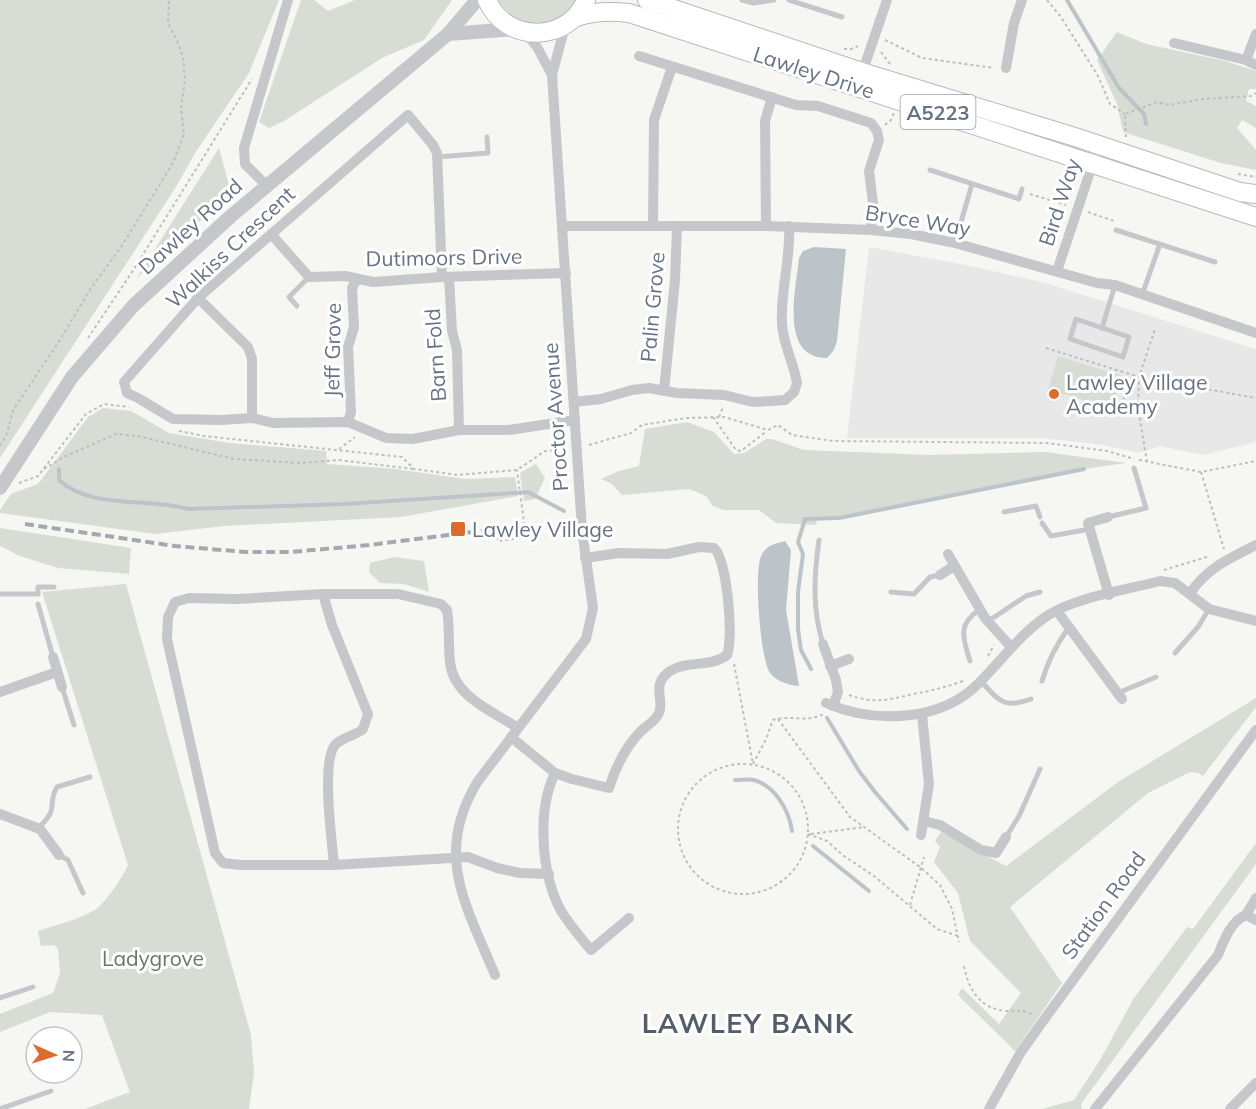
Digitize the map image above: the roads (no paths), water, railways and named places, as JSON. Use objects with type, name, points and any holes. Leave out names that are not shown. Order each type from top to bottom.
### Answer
[{"type":"main road","points":[[487,0],[490,8],[501,20],[520,31]]},
{"type":"main road","points":[[570,22],[586,0]]},
{"type":"main road","name":"Lawley Drive","points":[[647,0],[860,79]]},
{"type":"main road","name":"Lawley Drive","points":[[570,22],[588,13],[608,11],[629,14],[860,79],[1096,154],[1251,195]]},
{"type":"main road","name":"A5223","points":[[520,31],[540,33],[570,22]]},
{"type":"main road","name":"Lawley Drive","points":[[1096,154],[1256,217]]},
{"type":"street","points":[[267,186],[245,164],[244,148],[288,0]]},
{"type":"street","name":"Dawley Road","points":[[1,483],[72,377],[133,306],[189,253],[448,34],[477,0]]},
{"type":"street","points":[[860,79],[888,0]]},
{"type":"street","points":[[1006,68],[1014,23],[1022,0]]},
{"type":"street","name":"Proctor Avenue","points":[[495,975],[464,899],[456,872],[455,857],[460,816],[467,798],[514,732],[586,639],[593,608],[585,558],[552,75],[570,22]]},
{"type":"street","points":[[448,34],[520,31]]},
{"type":"street","name":"Proctor Avenue","points":[[520,31],[537,47],[552,75]]},
{"type":"street","points":[[1174,44],[1251,63],[1256,34]]},
{"type":"street","points":[[639,56],[796,105],[818,106],[871,123],[876,128],[879,140],[869,171],[873,203],[871,230]]},
{"type":"street","points":[[653,226],[654,120],[672,67]]},
{"type":"street","points":[[766,226],[765,121],[772,97]]},
{"type":"street","name":"Walkiss Crescent","points":[[445,277],[437,156],[433,145],[408,115],[198,298],[124,382],[127,393],[173,419],[252,418],[273,423],[348,422],[386,438],[413,439],[459,429],[508,430],[575,420]]},
{"type":"street","name":"Bird Way","points":[[1057,271],[1096,154]]},
{"type":"street","name":"Bryce Way","points":[[562,226],[789,226],[911,234],[955,243],[1096,283],[1114,285],[1256,333]]},
{"type":"street","points":[[574,402],[601,399],[632,390],[650,388],[724,395],[753,402],[785,400],[794,392],[797,383],[782,325],[790,252],[789,226]]},
{"type":"street","name":"Palin Grove","points":[[664,391],[675,280],[677,227]]},
{"type":"street","points":[[271,234],[309,277]]},
{"type":"street","name":"Dutimoors Drive","points":[[309,277],[345,276],[373,282],[566,273]]},
{"type":"street","name":"Barn Fold","points":[[445,277],[452,331],[457,350],[459,429]]},
{"type":"street","name":"Jeff Grove","points":[[348,422],[351,411],[348,347],[354,327],[352,288],[357,279]]},
{"type":"street","points":[[198,298],[248,347],[252,359],[252,418]]},
{"type":"street","points":[[1108,517],[1088,523],[1109,595]]},
{"type":"street","points":[[1190,593],[1220,562],[1256,545]]},
{"type":"street","points":[[549,874],[520,873],[468,857],[334,865],[224,863],[215,853],[182,712],[167,639],[167,626],[171,608],[180,599],[398,594],[441,604],[447,610],[450,663],[457,684],[465,693],[514,732],[555,773],[572,780],[609,788],[620,762],[638,734],[661,711],[659,687],[666,676],[672,670],[721,659],[727,655],[731,633],[722,559],[714,548],[699,547],[667,554],[619,553],[585,558]]},
{"type":"street","points":[[948,555],[987,622],[1011,647]]},
{"type":"street","points":[[940,575],[954,566]]},
{"type":"street","points":[[823,644],[838,692],[829,704],[874,715],[922,714],[965,696],[1031,628],[1068,606],[1168,581],[1190,593],[1209,609],[1229,616],[1256,621]]},
{"type":"street","points":[[323,594],[332,625],[368,714],[363,729],[334,746],[330,757],[328,786],[334,865]]},
{"type":"street","points":[[1057,611],[1120,696]]},
{"type":"street","points":[[53,657],[62,687]]},
{"type":"street","points":[[830,666],[849,659]]},
{"type":"street","points":[[0,692],[57,672]]},
{"type":"street","points":[[921,834],[929,784],[922,714]]},
{"type":"street","name":"Station Road","points":[[989,1109],[1043,1020],[1256,730]]},
{"type":"street","points":[[555,773],[548,787],[543,832],[549,874],[561,910],[591,950],[628,918]]},
{"type":"street","points":[[0,814],[38,828],[59,855]]},
{"type":"street","points":[[924,821],[940,825],[981,850],[996,853],[1006,837]]},
{"type":"street","points":[[1095,1109],[1218,955],[1225,937],[1239,918],[1251,918],[1249,907],[1256,898]]},
{"type":"street","points":[[1230,1109],[1256,1083]]},
{"type":"lane","points":[[742,0],[753,3],[774,0]]},
{"type":"lane","points":[[789,0],[842,17]]},
{"type":"lane","points":[[437,156],[488,153],[487,137]]},
{"type":"lane","points":[[930,170],[1019,199],[1022,190]]},
{"type":"lane","points":[[955,243],[972,184]]},
{"type":"lane","points":[[1116,230],[1215,262]]},
{"type":"lane","points":[[1142,295],[1160,244]]},
{"type":"lane","points":[[297,306],[289,297],[309,277]]},
{"type":"lane","points":[[1102,328],[1114,285]]},
{"type":"lane","points":[[1076,319],[1102,328],[1129,337],[1123,357],[1070,339],[1076,319]]},
{"type":"lane","points":[[1108,517],[1146,508],[1134,468]]},
{"type":"lane","points":[[1004,512],[1036,506],[1051,536],[1090,529]]},
{"type":"lane","points":[[819,540],[814,571],[814,604],[823,644]]},
{"type":"lane","points":[[891,591],[914,594],[930,578],[940,575]]},
{"type":"lane","points":[[0,594],[38,594],[38,587],[54,587]]},
{"type":"lane","points":[[987,622],[1026,596],[1040,592]]},
{"type":"lane","points":[[38,604],[53,657]]},
{"type":"lane","points":[[1175,653],[1198,627],[1209,609]]},
{"type":"lane","points":[[970,660],[964,641],[963,628],[969,617],[980,610]]},
{"type":"lane","points":[[1042,681],[1048,660],[1056,644],[1069,627]]},
{"type":"lane","points":[[1120,696],[1156,677]]},
{"type":"lane","points":[[981,681],[996,698],[1006,703],[1016,705],[1031,699]]},
{"type":"lane","points":[[62,687],[75,725]]},
{"type":"lane","points":[[1006,837],[1019,816],[1040,769]]},
{"type":"lane","points":[[38,828],[51,814],[54,791],[57,787],[90,777]]},
{"type":"lane","points":[[59,855],[68,860],[83,892]]},
{"type":"lane","points":[[0,998],[33,987]]},
{"type":"lane","points":[[0,1109],[51,1091]]},
{"type":"waterway","points":[[1067,0],[1119,88],[1144,114],[1146,124]]},
{"type":"waterway","points":[[59,469],[59,480],[87,496],[188,509],[344,504],[528,492],[564,511]]},
{"type":"waterway","points":[[811,669],[801,650],[798,629],[798,592],[803,554],[798,542],[805,519],[839,518],[1084,469]]},
{"type":"waterway","points":[[827,718],[859,771],[907,829]]},
{"type":"waterway","points":[[735,780],[754,780],[762,783],[774,793],[788,815],[792,831]]},
{"type":"waterway","points":[[813,846],[869,891]]},
{"type":"railway","points":[[25,524],[175,546],[246,552],[291,552],[369,545],[512,527]]},
{"type":"place","name":"Lawley Village Academy","points":[[1054,394]]},
{"type":"place","name":"Lawley Village","points":[[458,529]]},
{"type":"district","name":"LAWLEY BANK","points":[[748,1023]]},
{"type":"park label","name":"Ladygrove","points":[[153,958]]}]
